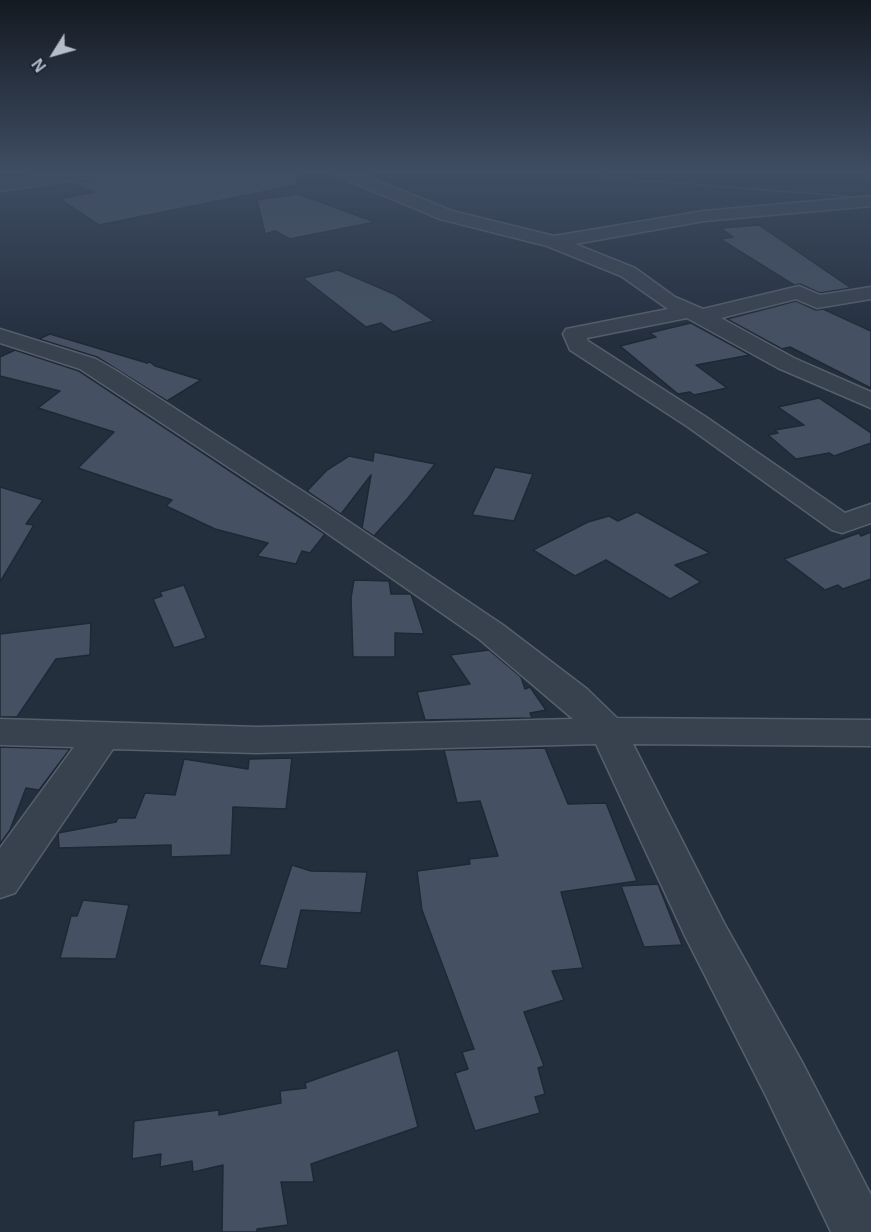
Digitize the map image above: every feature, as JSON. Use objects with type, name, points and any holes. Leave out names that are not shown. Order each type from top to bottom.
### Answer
[{"type":"street","points":[[501,229],[554,242],[628,272],[668,301],[695,313],[786,363],[871,401]]},
{"type":"street","points":[[554,242],[626,229]]},
{"type":"street","points":[[871,292],[817,302],[799,292],[574,334],[578,345],[697,422],[842,524],[871,513]]},
{"type":"street","points":[[0,336],[80,361],[109,376],[314,511],[491,632],[574,698],[608,731],[708,936],[784,1079],[860,1232]]},
{"type":"street","points":[[0,732],[257,740],[608,731],[871,733]]},
{"type":"street","points":[[0,881],[103,735]]},
{"type":"building","points":[[264,229],[338,229],[290,239],[275,231],[265,234]]},
{"type":"building","points":[[723,229],[766,229],[851,288],[820,293],[800,284],[794,285],[720,239],[733,237]]},
{"type":"building","points":[[338,270],[394,294],[434,321],[393,332],[381,323],[366,327],[303,278]]},
{"type":"building","points":[[796,301],[816,310],[823,309],[871,331],[871,388],[790,347],[782,349],[727,319]]},
{"type":"building","points":[[691,323],[750,355],[696,365],[727,388],[694,395],[690,392],[678,394],[620,346],[656,337],[649,333]]},
{"type":"building","points":[[50,334],[150,362],[155,366],[201,380],[167,401],[97,357],[39,339]]},
{"type":"building","points":[[15,350],[79,371],[325,534],[310,553],[302,551],[296,564],[257,556],[268,543],[215,529],[166,506],[172,500],[78,468],[114,432],[38,408],[60,391],[0,376],[0,357]]},
{"type":"building","points":[[819,398],[871,433],[871,443],[834,456],[829,453],[796,459],[768,435],[778,433],[775,430],[804,425],[778,407]]},
{"type":"building","points":[[374,452],[435,464],[374,536],[362,528],[371,475],[341,514],[307,491],[327,470],[349,456],[373,461]]},
{"type":"building","points":[[495,467],[533,474],[514,521],[472,515]]},
{"type":"building","points":[[0,487],[43,500],[26,524],[34,525],[0,582]]},
{"type":"building","points":[[637,512],[710,553],[675,565],[701,582],[670,599],[606,560],[575,576],[533,550],[588,522],[609,516],[618,521]]},
{"type":"building","points":[[871,532],[871,579],[843,589],[838,585],[825,590],[784,559],[859,533],[861,536]]},
{"type":"building","points":[[354,580],[389,581],[391,594],[411,594],[424,634],[395,633],[395,657],[353,657],[351,598]]},
{"type":"building","points":[[184,585],[206,638],[174,648],[153,599],[162,596],[160,592]]},
{"type":"building","points":[[91,623],[90,655],[56,659],[17,717],[0,717],[0,634]]},
{"type":"building","points":[[489,650],[521,677],[525,689],[530,687],[546,710],[530,713],[532,718],[425,720],[417,692],[470,684],[450,655]]},
{"type":"building","points":[[0,747],[70,749],[39,790],[26,788],[10,830],[0,844]]},
{"type":"building","points":[[545,748],[568,804],[606,803],[637,881],[561,892],[583,968],[552,971],[564,1000],[524,1012],[544,1066],[538,1068],[545,1094],[535,1097],[540,1113],[475,1131],[455,1073],[468,1069],[462,1052],[474,1049],[422,910],[417,871],[470,864],[469,859],[498,856],[480,801],[457,803],[444,750]]},
{"type":"building","points":[[292,758],[286,809],[233,807],[231,855],[171,857],[171,845],[59,848],[58,833],[116,822],[118,818],[135,818],[145,793],[175,795],[184,759],[248,769],[249,759]]},
{"type":"building","points":[[292,865],[311,871],[367,872],[361,913],[301,910],[287,969],[259,965]]},
{"type":"building","points":[[658,884],[682,945],[644,947],[621,886]]},
{"type":"building","points":[[83,900],[129,905],[116,959],[60,958],[71,916],[77,916]]},
{"type":"building","points":[[398,1050],[418,1127],[311,1164],[314,1182],[281,1182],[288,1225],[257,1229],[257,1232],[222,1232],[223,1165],[193,1172],[192,1161],[160,1167],[161,1154],[132,1159],[134,1121],[219,1110],[219,1115],[281,1103],[280,1091],[306,1088],[305,1083]]}]
